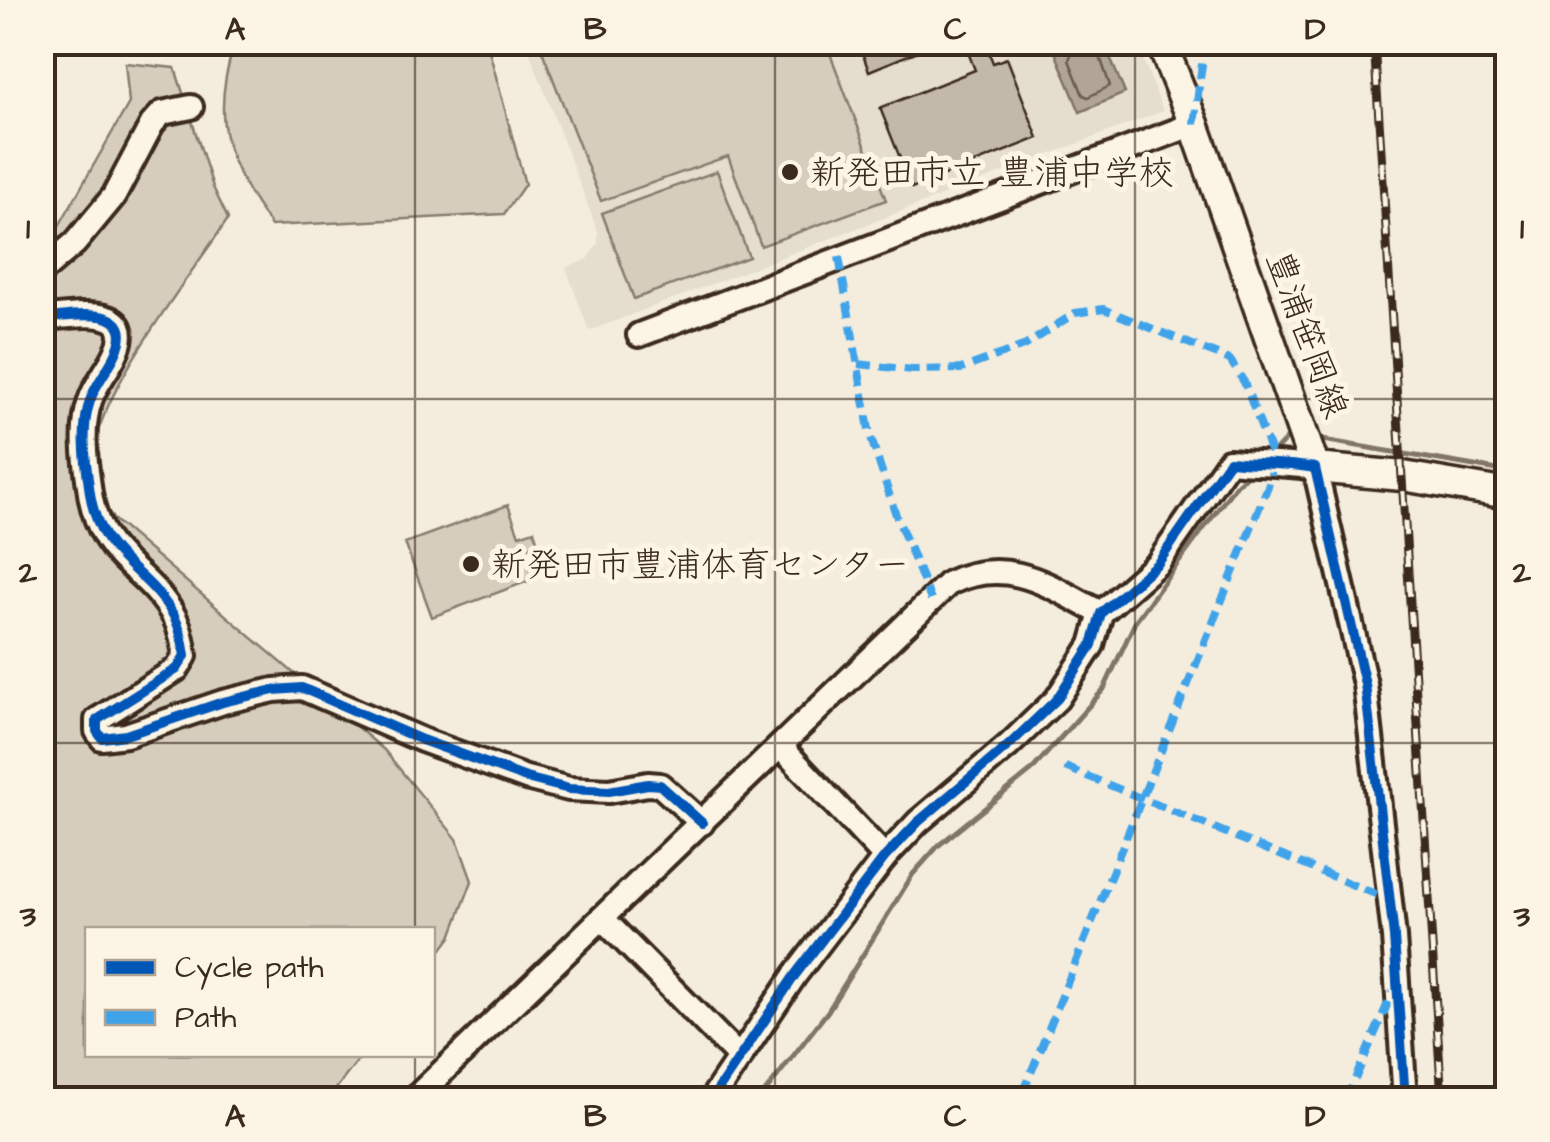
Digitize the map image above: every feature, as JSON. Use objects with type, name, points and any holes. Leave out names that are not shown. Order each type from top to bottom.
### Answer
[{"type":"main road","name":"豊浦笹岡線","points":[[1162,42],[1314,468],[1403,476],[1508,494]]},
{"type":"street","points":[[42,271],[75,243],[114,196],[162,113],[192,107]]},
{"type":"street","points":[[638,335],[1194,124]]},
{"type":"street","points":[[42,320],[101,315],[113,320],[121,331],[118,350],[90,400],[84,440],[92,513],[116,554],[174,617],[185,656],[177,669],[96,720],[102,738],[126,735],[222,702],[302,688],[422,740],[526,778],[570,789],[609,791],[660,785],[702,822]]},
{"type":"street","points":[[710,1100],[794,975],[885,857],[918,822],[1057,699],[1092,645],[1102,613],[1158,563],[1229,461],[1314,468],[1365,684],[1394,937],[1405,1100]]},
{"type":"street","points":[[420,1097],[950,583],[967,575],[1010,571],[1027,574],[1102,613]]},
{"type":"street","points":[[782,748],[885,857]]},
{"type":"street","points":[[602,918],[740,1058]]},
{"type":"shaded area","points":[[235,43],[487,43],[525,184],[504,214],[271,226],[243,181],[226,139],[223,94]]},
{"type":"shaded area","name":"新発田市立 豊浦中学校","points":[[526,43],[1137,43],[1163,111],[589,331],[566,268],[588,259],[598,243],[598,232]]},
{"type":"shaded area","points":[[539,43],[826,43],[886,200],[761,246],[728,156],[601,201]]},
{"type":"shaded area","points":[[125,63],[175,68],[213,187],[228,219],[120,382],[93,450],[95,488],[113,519],[384,750],[457,839],[472,881],[451,937],[435,958],[435,927],[85,927],[85,1057],[360,1057],[328,1099],[43,1100],[43,254],[129,103]]},
{"type":"shaded area","points":[[717,171],[749,257],[634,299],[602,213]]},
{"type":"shaded area","name":"新発田市豊浦体育センター","points":[[508,505],[519,535],[534,530],[538,544],[523,550],[534,579],[432,617],[405,543]]},
{"type":"water","points":[[1076,43],[1104,43],[1125,93],[1080,112],[1055,52]]},
{"type":"building","points":[[858,42],[938,42],[938,43],[869,71]]},
{"type":"building","points":[[964,42],[985,42],[993,63],[1007,58],[1038,138],[912,188],[880,108],[975,70]]},
{"type":"waterway","points":[[1272,454],[1290,435]]},
{"type":"waterway","points":[[1317,439],[1498,470],[1508,468]]},
{"type":"waterway","points":[[759,1100],[828,1011],[913,874],[939,845],[1031,771],[1104,689],[1136,620],[1236,485],[1252,471]]},
{"type":"railway","points":[[1374,42],[1442,1100]]},
{"type":"marked path","points":[[1194,124],[1205,42]]},
{"type":"marked path","points":[[839,257],[870,435],[896,515],[931,600]]},
{"type":"marked path","points":[[858,364],[913,370],[961,369],[1026,345],[1075,313],[1104,309],[1230,360],[1244,382],[1274,461],[1268,486],[1020,1100]]},
{"type":"marked path","points":[[1065,767],[1390,900]]},
{"type":"marked path","points":[[1346,1100],[1394,989]]},
{"type":"marked path","points":[[788,1097],[795,1100]]},
{"type":"cycle path","points":[[42,319],[98,316],[118,326],[121,337],[116,353],[92,395],[85,421],[86,465],[94,512],[112,547],[150,585],[175,618],[185,656],[177,669],[97,720],[102,738],[126,735],[223,702],[302,688],[422,740],[526,778],[569,789],[609,791],[660,785],[702,823]]},
{"type":"cycle path","points":[[711,1100],[795,975],[885,857],[918,822],[1057,699],[1092,645],[1101,613],[1158,563],[1229,461],[1315,468],[1365,684],[1394,937],[1405,1100]]},
{"type":"place","name":"新発田市立 豊浦中学校","points":[[790,172]]},
{"type":"place","name":"新発田市豊浦体育センター","points":[[471,564]]}]
